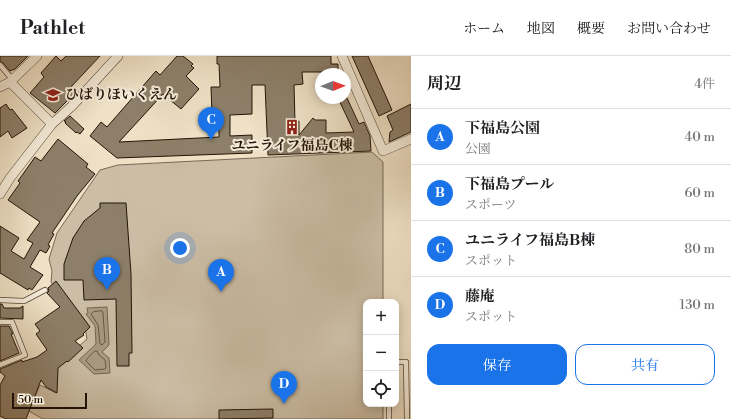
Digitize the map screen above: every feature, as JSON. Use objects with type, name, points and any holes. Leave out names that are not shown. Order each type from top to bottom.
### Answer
[{"type":"street","points":[[0,87],[11,80],[37,56]]},
{"type":"street","points":[[0,194],[10,178],[52,124],[72,106],[118,56]]},
{"type":"street","points":[[342,56],[383,151],[411,139]]},
{"type":"street","points":[[11,80],[52,124]]},
{"type":"lane","points":[[0,65],[11,80]]},
{"type":"lane","points":[[0,300],[24,301],[45,290]]},
{"type":"lane","points":[[0,322],[12,322],[25,355],[0,365]]},
{"type":"lane","points":[[399,362],[406,362],[407,419]]},
{"type":"lane","points":[[389,407],[389,419]]},
{"type":"shaded area","points":[[372,152],[383,162],[383,299],[363,299],[363,407],[383,407],[383,419],[43,419],[29,411],[40,385],[56,393],[57,366],[87,339],[85,327],[51,282],[52,271],[49,259],[57,233],[100,170],[118,165]]},
{"type":"water","points":[[107,307],[109,345],[102,352],[109,358],[110,373],[94,374],[79,360],[96,344],[95,326],[86,314],[88,313],[87,308]]},
{"type":"building","points":[[0,56],[28,56],[15,69],[10,71],[0,61]]},
{"type":"building","points":[[56,56],[61,61],[66,56],[100,56],[70,88],[75,93],[55,113],[30,93],[44,77],[41,73]]},
{"type":"building","points":[[177,56],[183,56],[193,64],[191,66],[194,68],[186,76],[199,89],[181,109],[163,94],[119,142],[219,137],[219,115],[212,115],[211,87],[220,87],[219,64],[217,64],[217,56],[331,56],[331,64],[338,64],[338,68],[315,68],[315,72],[302,72],[303,84],[294,85],[295,122],[299,121],[299,135],[313,118],[315,120],[326,120],[326,133],[354,132],[341,104],[350,104],[359,124],[364,122],[370,136],[371,151],[268,155],[265,85],[252,85],[252,114],[230,115],[230,136],[252,135],[252,153],[117,158],[90,136],[101,122],[107,127],[156,71],[160,75]]},
{"type":"building","points":[[352,56],[368,56],[392,110],[379,116]]},
{"type":"building","points":[[6,104],[10,110],[12,109],[27,128],[12,138],[8,131],[0,137],[0,108]]},
{"type":"building","points":[[411,104],[411,132],[389,142],[390,132],[393,130],[387,116]]},
{"type":"building","points":[[70,116],[84,129],[80,134],[77,132],[76,133],[65,123],[66,122],[64,121]]},
{"type":"building","points":[[58,139],[88,164],[86,167],[95,174],[77,196],[52,233],[54,234],[48,245],[50,246],[46,253],[40,250],[30,267],[43,275],[32,290],[29,288],[28,290],[0,273],[0,226],[19,238],[11,251],[24,259],[33,243],[27,240],[40,222],[8,200],[20,183],[18,181],[35,157],[41,161]]},
{"type":"building","points":[[100,203],[126,203],[131,274],[132,353],[129,353],[129,366],[117,366],[116,299],[84,300],[83,280],[64,280],[64,264],[73,238],[84,221],[100,208]]},
{"type":"building","points":[[56,281],[90,327],[83,334],[84,335],[75,341],[83,348],[68,362],[67,361],[58,368],[57,393],[46,387],[41,380],[26,419],[6,419],[0,416],[0,385],[5,376],[0,372],[0,369],[22,360],[22,362],[37,357],[47,350],[36,334],[40,331],[35,324],[60,307],[47,293],[49,291],[48,288]]},
{"type":"building","points":[[0,304],[2,304],[4,308],[20,308],[23,306],[23,319],[0,318]]},
{"type":"building","points":[[0,326],[9,326],[19,353],[0,361]]},
{"type":"building","points":[[273,409],[273,418],[219,419],[219,410]]},
{"type":"place","name":"ひばりほいくえん","points":[[53,95]]},
{"type":"place","name":"ユニライフ福島C棟","points":[[292,127]]},
{"type":"place","name":"ユニライフ福島B棟","points":[[211,140]]},
{"type":"place","name":"下福島プール","points":[[107,290]]},
{"type":"place","name":"下福島公園","points":[[221,292]]},
{"type":"place","name":"藤庵","points":[[284,404]]}]
